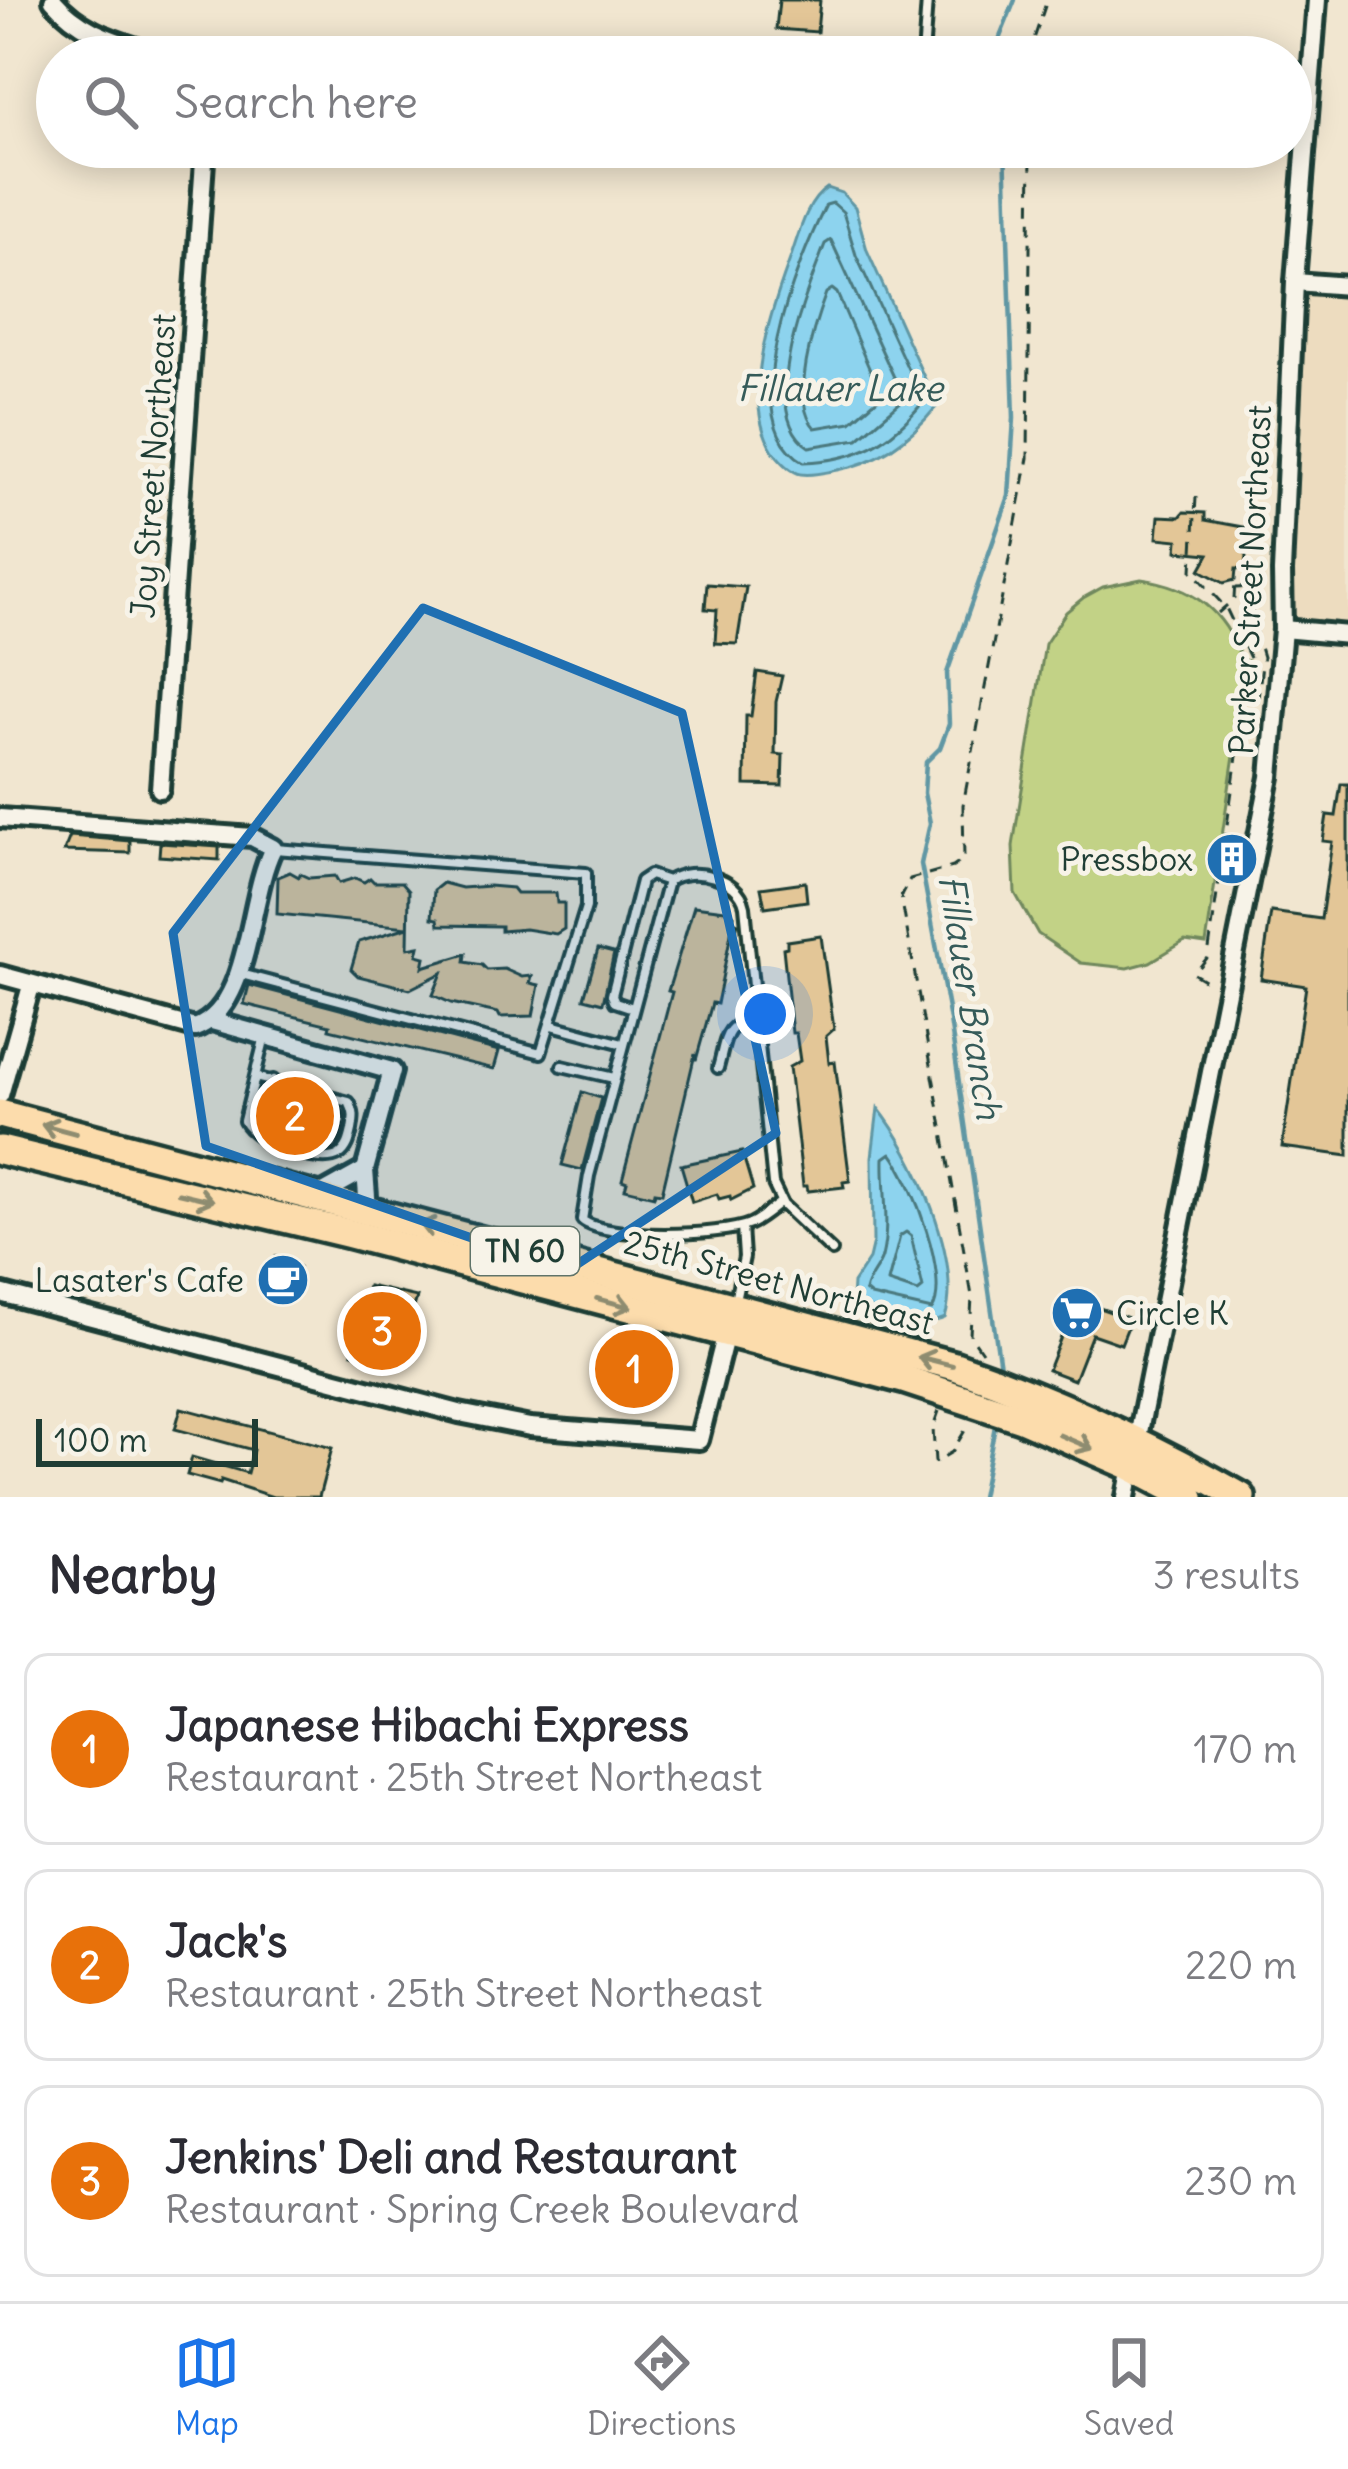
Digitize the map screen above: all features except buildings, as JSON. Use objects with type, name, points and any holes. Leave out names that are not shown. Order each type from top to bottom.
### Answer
[{"type":"highway","name":"25th Street Northeast","points":[[0,1114],[368,1210],[729,1320],[1134,1452],[1241,1497]]},
{"type":"highway","name":"25th Street Northeast","points":[[0,1150],[729,1320],[955,1366],[1046,1398],[1134,1452],[1190,1497]]},
{"type":"street","points":[[53,0],[98,36]]},
{"type":"street","name":"Parker Street Northeast","points":[[1312,64],[1317,0]]},
{"type":"street","name":"Joy Street Northeast","points":[[160,789],[204,168]]},
{"type":"street","name":"Parker Street Northeast","points":[[1126,1497],[1270,777],[1283,629],[1295,283],[1304,168]]},
{"type":"street","points":[[1295,283],[1348,286]]},
{"type":"street","points":[[1283,629],[1348,635]]},
{"type":"street","points":[[0,818],[252,837],[273,848],[250,918],[241,974],[212,1022]]},
{"type":"street","points":[[0,975],[195,1028],[212,1022],[392,1071],[365,1171],[368,1210]]},
{"type":"street","points":[[0,1095],[31,986]]},
{"type":"street","points":[[316,1196],[365,1171]]},
{"type":"street","points":[[0,1293],[459,1413],[530,1427],[699,1440],[729,1320]]},
{"type":"lane","points":[[924,36],[927,0]]},
{"type":"lane","points":[[241,974],[542,1053],[586,907],[586,873],[273,848]]},
{"type":"lane","points":[[633,1008],[615,1002],[612,995],[638,889],[650,875],[668,880],[690,874],[727,881],[740,889],[746,906],[770,1161],[781,1202],[832,1251]]},
{"type":"lane","points":[[668,880],[580,1214],[586,1224],[628,1235],[742,1226],[781,1202]]},
{"type":"lane","points":[[718,1069],[729,1030],[739,1021],[756,1020]]},
{"type":"lane","points":[[552,1024],[623,1044]]},
{"type":"lane","points":[[255,1077],[349,1102],[355,1113],[349,1143],[337,1156],[322,1158],[269,1145],[248,1130],[244,1121],[265,1036]]},
{"type":"lane","points":[[562,1066],[614,1078]]},
{"type":"lane","points":[[259,1137],[323,1147],[332,1144],[340,1120],[333,1106],[280,1089],[273,1080]]},
{"type":"lane","points":[[729,1320],[744,1257],[742,1226]]},
{"type":"path","points":[[1035,36],[1046,0]]},
{"type":"path","points":[[985,1356],[970,1335],[973,1296],[901,905],[906,883],[964,859],[963,805],[1025,484],[1031,399],[1031,168]]},
{"type":"path","points":[[1196,497],[1192,571],[1226,608],[1251,667],[1209,949],[1194,974],[1211,984],[1216,972]]},
{"type":"path","points":[[1243,587],[1252,577],[1252,621],[1263,657],[1254,731]]},
{"type":"path","points":[[1218,613],[1234,599],[1235,580]]},
{"type":"path","points":[[1236,589],[1252,587]]},
{"type":"path","points":[[947,1394],[933,1428],[935,1462],[952,1452],[972,1417]]},
{"type":"highlighted area","points":[[423,608],[682,713],[776,1133],[567,1271],[206,1146],[173,933]]},
{"type":"shaded area","points":[[1295,282],[1348,286],[1348,635],[1283,629]]},
{"type":"green space","points":[[1141,579],[1175,588],[1204,603],[1226,627],[1241,659],[1248,661],[1206,944],[1185,941],[1150,962],[1128,968],[1081,963],[1038,934],[1015,893],[1013,846],[1045,644],[1066,612],[1083,598],[1103,587]]},
{"type":"water","name":"Fillauer Lake","points":[[827,188],[842,193],[855,207],[867,250],[937,406],[916,429],[880,455],[853,467],[806,474],[789,468],[773,451],[763,430],[759,382],[767,331],[799,232],[813,202]]},
{"type":"water","points":[[878,1108],[907,1152],[941,1238],[949,1294],[945,1318],[935,1321],[911,1321],[852,1300],[853,1283],[869,1259],[873,1242],[872,1157]]},
{"type":"waterway","name":"Fillauer Branch","points":[[1000,36],[1015,0]]},
{"type":"waterway","name":"Fillauer Branch","points":[[1000,1367],[950,1020],[921,864],[930,823],[924,793],[926,762],[940,748],[949,724],[947,673],[1009,496],[1014,418],[1006,168]]},
{"type":"waterway","name":"Fillauer Branch","points":[[981,1497],[995,1426]]},
{"type":"place","name":"Pressbox","points":[[1232,859]]},
{"type":"place","name":"Jack's","points":[[295,1116]]},
{"type":"place","name":"Lasater's Cafe","points":[[283,1280]]},
{"type":"place","name":"Circle K","points":[[1077,1313]]},
{"type":"place","name":"Jenkins' Deli and Restaurant","points":[[382,1331]]},
{"type":"place","name":"Japanese Hibachi Express","points":[[634,1369]]}]
